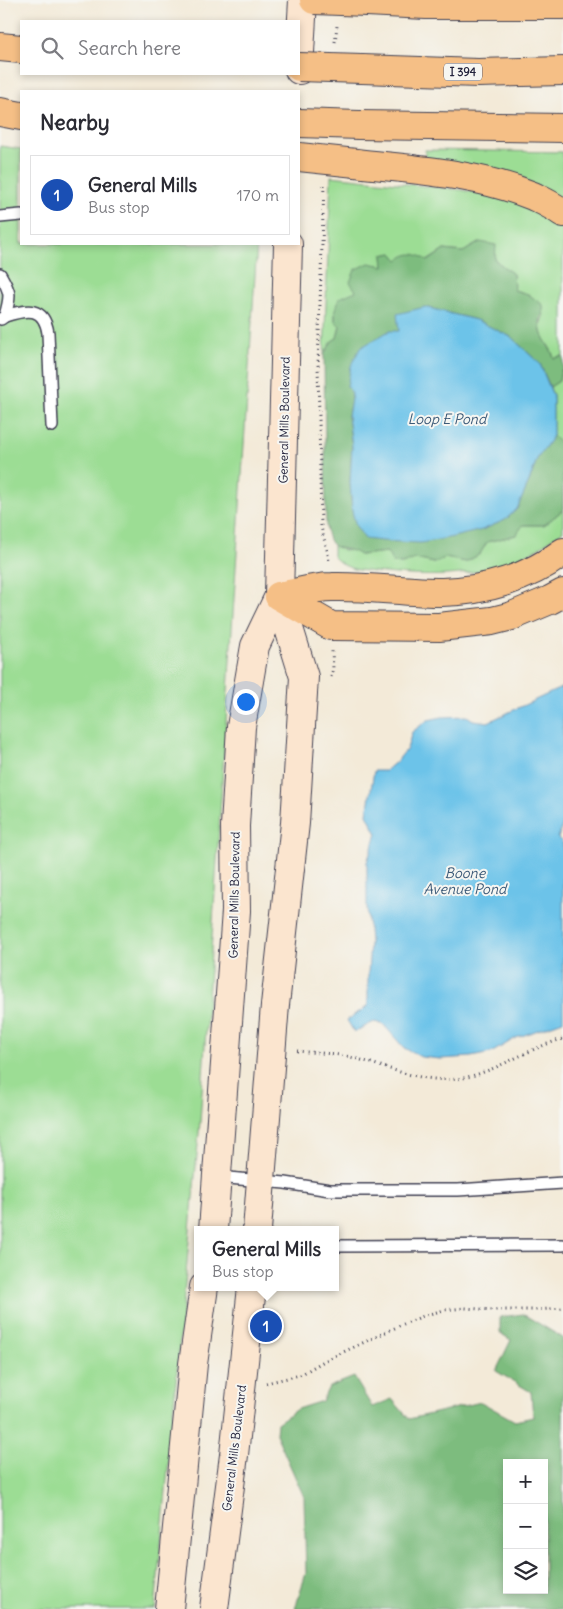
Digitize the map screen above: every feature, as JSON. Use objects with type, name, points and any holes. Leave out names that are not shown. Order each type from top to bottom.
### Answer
[{"type":"highway","points":[[314,0],[426,5],[563,5]]},
{"type":"highway","points":[[0,47],[20,49]]},
{"type":"highway","name":"I 394","points":[[300,68],[478,73],[563,71]]},
{"type":"highway","points":[[0,105],[20,107]]},
{"type":"highway","points":[[0,112],[20,116]]},
{"type":"highway","points":[[300,123],[563,128]]},
{"type":"highway","points":[[300,157],[488,181],[516,189],[558,208],[563,213]]},
{"type":"highway","points":[[279,596],[330,587],[442,592],[468,590],[510,580],[537,569],[563,552]]},
{"type":"highway","points":[[279,596],[331,626],[439,627],[492,621],[512,616],[563,593]]},
{"type":"street","points":[[300,51],[303,0]]},
{"type":"street","points":[[298,75],[298,90]]},
{"type":"street","name":"General Mills Boulevard","points":[[257,1226],[275,1005],[295,823],[304,677],[279,596],[288,245]]},
{"type":"street","name":"General Mills Boulevard","points":[[212,1226],[236,911],[235,826],[241,727],[255,646],[279,596]]},
{"type":"street","points":[[169,1609],[193,1364],[203,1291]]},
{"type":"street","name":"General Mills Boulevard","points":[[214,1609],[234,1455],[252,1291]]},
{"type":"lane","points":[[0,217],[20,215]]},
{"type":"lane","points":[[0,274],[10,299],[2,318]]},
{"type":"lane","points":[[2,318],[32,312],[42,316],[46,322],[52,426]]},
{"type":"lane","points":[[217,1177],[285,1183],[330,1190],[458,1190],[563,1183]]},
{"type":"lane","points":[[339,1246],[563,1245]]},
{"type":"path","points":[[335,47],[337,19]]},
{"type":"path","points":[[325,180],[318,363],[321,526],[323,539],[328,551]]},
{"type":"path","points":[[291,1050],[352,1057],[430,1079],[460,1079],[474,1076],[563,1039]]},
{"type":"path","points":[[263,1384],[300,1375],[324,1360],[401,1325],[444,1310],[465,1308],[493,1310],[563,1308]]},
{"type":"green space","points":[[0,146],[20,149],[20,245],[257,245],[200,1122],[155,1609],[0,1609]]},
{"type":"green space","points":[[425,150],[563,152],[563,200],[425,159]]},
{"type":"green space","points":[[331,176],[462,190],[511,199],[557,223],[563,228],[563,356],[554,358],[543,338],[541,322],[544,314],[528,294],[514,290],[513,274],[495,260],[480,242],[463,252],[444,250],[427,261],[398,261],[392,253],[383,255],[384,266],[335,313],[335,321],[340,326],[337,338],[332,341],[324,355]]},
{"type":"green space","points":[[480,242],[496,245],[495,260],[513,274],[514,290],[528,294],[543,305],[540,324],[541,333],[554,358],[563,356],[563,370],[561,370],[559,381],[550,387],[540,364],[511,337],[476,320],[425,307],[399,331],[352,393],[348,416],[352,446],[350,482],[352,511],[482,530],[505,520],[517,509],[537,459],[553,436],[563,446],[563,510],[544,525],[523,525],[516,535],[487,542],[480,554],[466,562],[445,558],[434,563],[415,559],[402,564],[393,563],[387,552],[360,555],[338,548],[330,542],[326,526],[324,355],[332,341],[337,338],[340,326],[335,321],[335,313],[339,298],[356,291],[350,282],[355,270],[369,263],[384,266],[383,255],[392,253],[398,260],[413,254],[428,261],[444,250],[463,252]]},
{"type":"green space","points":[[561,370],[563,370],[563,446],[553,436],[553,396],[550,387],[559,381]]},
{"type":"green space","points":[[563,510],[563,531],[517,560],[483,570],[430,576],[394,574],[351,568],[333,556],[333,545],[343,550],[353,550],[360,555],[388,552],[394,563],[402,564],[415,559],[434,563],[445,558],[466,562],[480,554],[487,542],[516,535],[523,525],[544,525]]},
{"type":"green space","points":[[523,1314],[563,1338],[563,1609],[295,1609],[306,1573],[304,1497],[276,1434],[277,1423],[297,1409],[322,1401],[329,1387],[354,1377],[372,1407],[392,1399],[409,1419],[481,1402],[515,1421],[533,1417],[531,1392],[496,1371],[511,1340],[500,1333],[500,1317]]},
{"type":"water","name":"Loop E Pond","points":[[425,307],[476,320],[511,337],[540,364],[553,396],[553,436],[537,459],[517,509],[505,520],[482,530],[421,543],[365,539],[356,526],[352,511],[350,482],[352,446],[348,416],[352,393],[347,386],[351,366],[360,348],[389,331],[399,331],[397,314]]},
{"type":"water","name":"Boone Avenue Pond","points":[[563,687],[563,824],[558,838],[563,843],[563,1021],[516,1038],[491,1053],[471,1057],[441,1059],[421,1057],[404,1048],[383,1024],[374,1022],[354,1032],[347,1020],[368,1006],[370,941],[367,908],[367,862],[377,834],[367,814],[374,771],[385,771],[396,762],[407,749],[412,732],[428,720],[442,717],[467,716],[473,720],[488,722]]},
{"type":"place","name":"General Mills","points":[[266,1326]]}]
